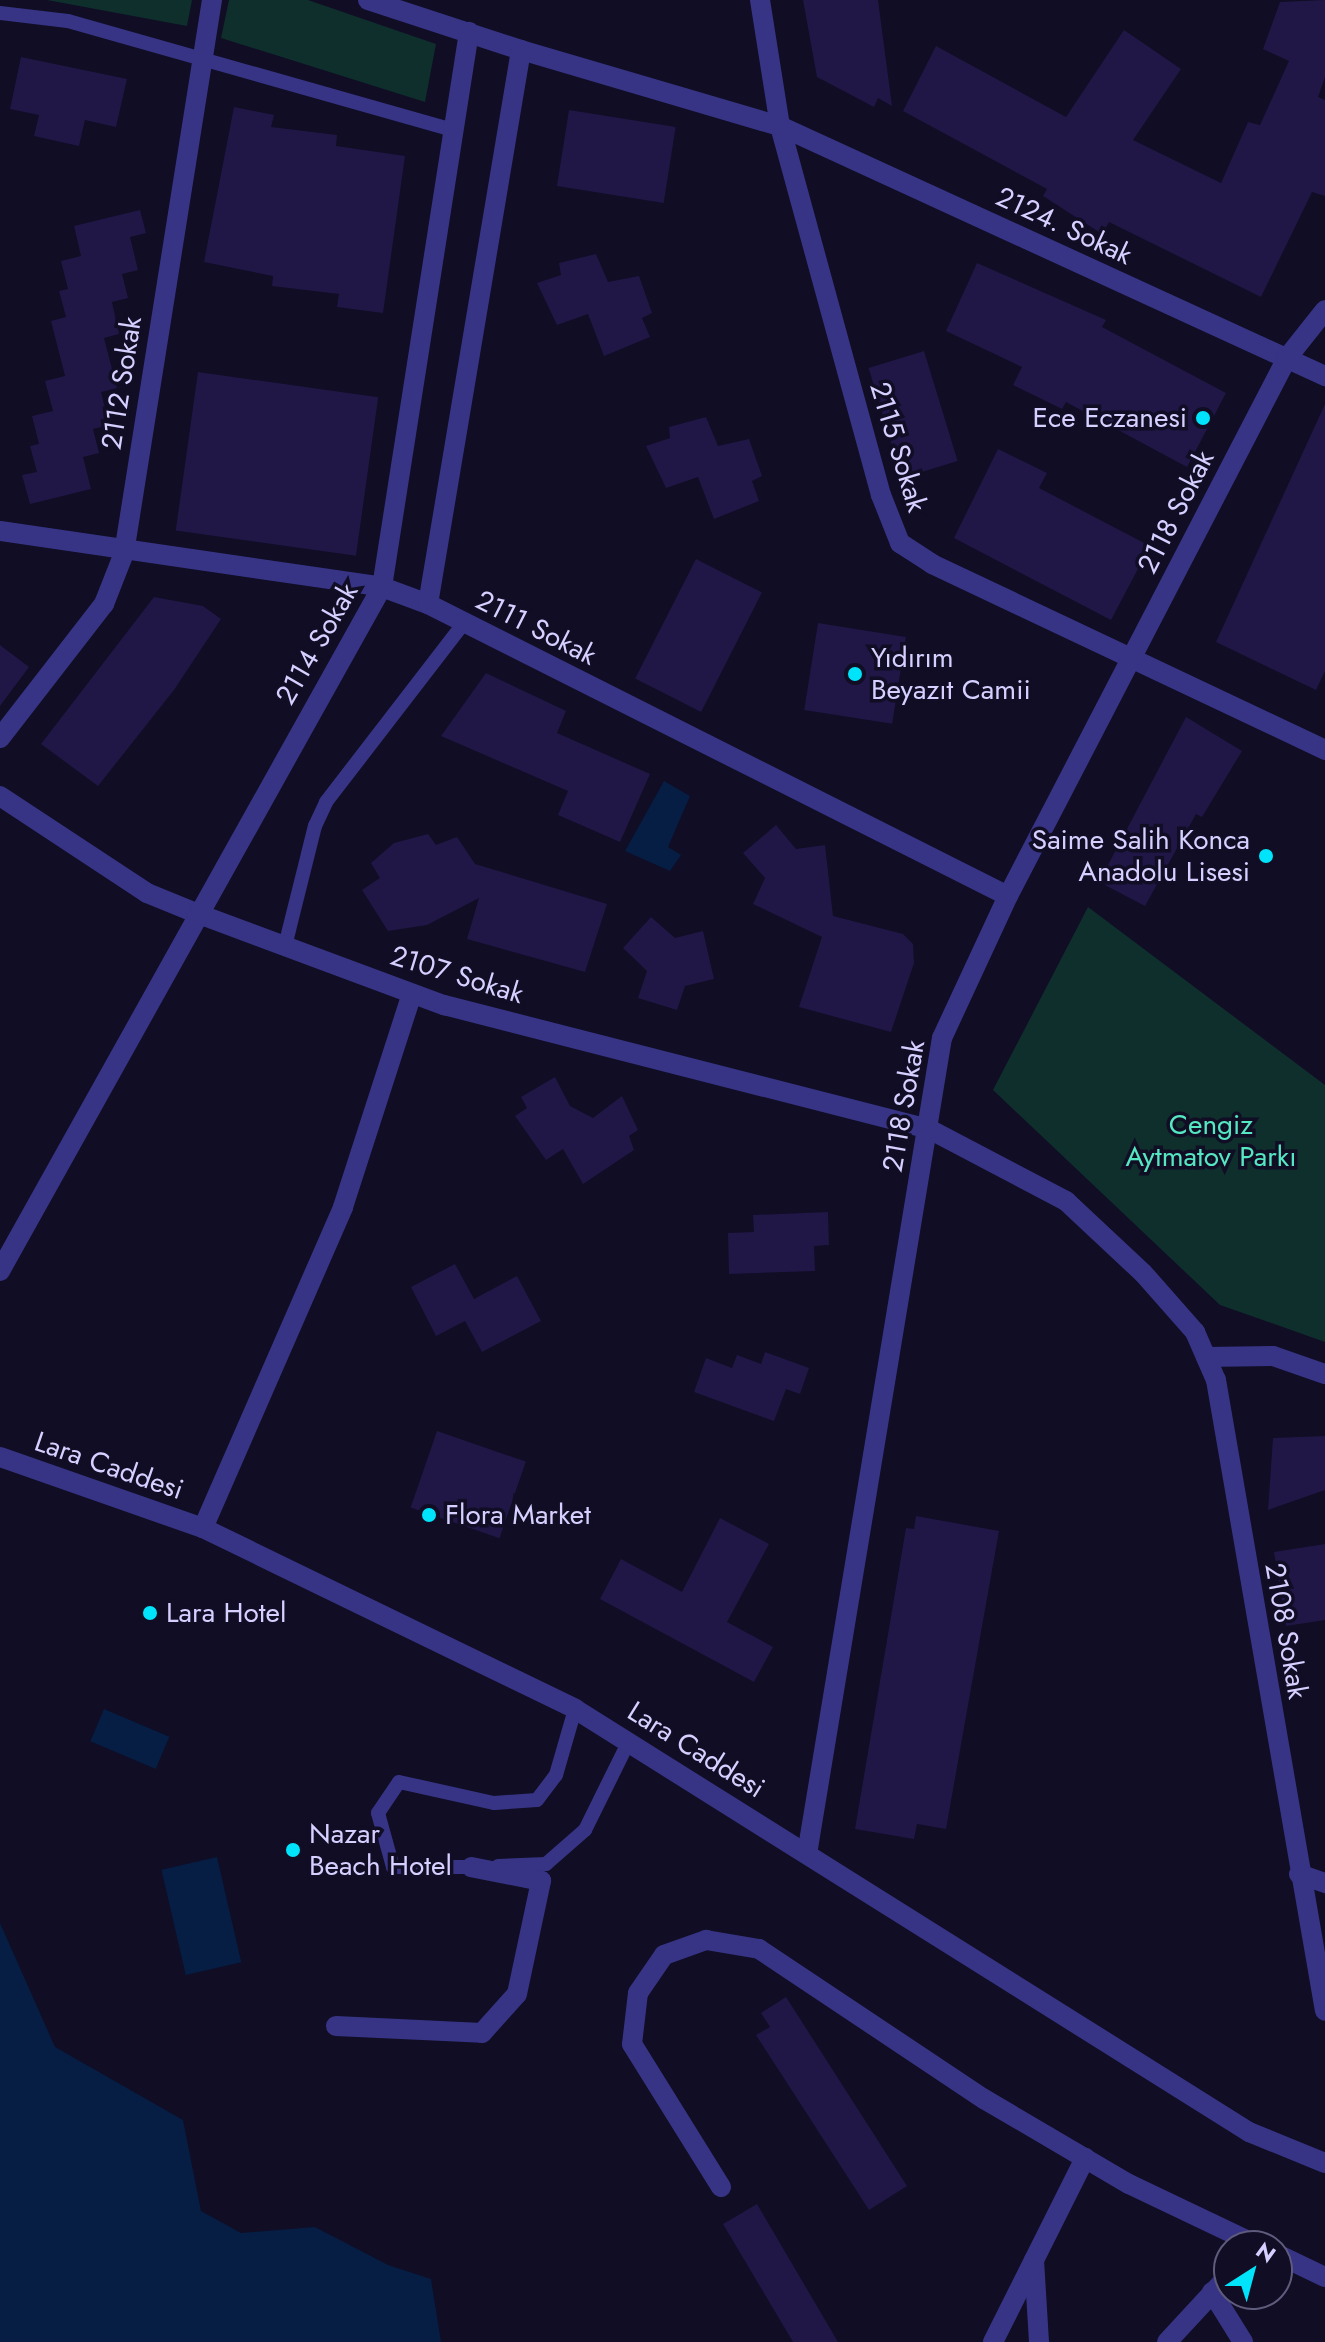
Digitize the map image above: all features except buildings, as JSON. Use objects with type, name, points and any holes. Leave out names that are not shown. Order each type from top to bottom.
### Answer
[{"type":"street","name":"2112 Sokak","points":[[0,738],[104,604],[124,553],[199,61],[212,0]]},
{"type":"street","points":[[368,0],[469,32]]},
{"type":"street","name":"2115 Sokak","points":[[760,0],[780,126],[859,421],[900,543],[932,564],[1133,656],[1325,750]]},
{"type":"street","name":"2124. Sokak","points":[[469,32],[780,126],[1325,376]]},
{"type":"street","name":"2114 Sokak","points":[[0,1271],[196,913],[382,587],[469,32]]},
{"type":"street","points":[[428,604],[521,50]]},
{"type":"street","name":"2118 Sokak","points":[[807,1854],[942,1038],[1008,896],[1287,358],[1325,310]]},
{"type":"street","name":"2111 Sokak","points":[[0,531],[124,553],[382,587],[428,604],[1008,896]]},
{"type":"street","name":"2107 Sokak","points":[[0,796],[147,893],[412,994],[929,1129]]},
{"type":"street","points":[[203,1528],[343,1207],[412,994]]},
{"type":"street","name":"2108 Sokak","points":[[929,1129],[1066,1201],[1143,1273],[1195,1332],[1216,1380],[1325,2011]]},
{"type":"street","points":[[1206,1357],[1273,1356],[1325,1374]]},
{"type":"street","name":"Lara Caddesi","points":[[0,1457],[203,1528],[575,1709],[1249,2132],[1325,2163]]},
{"type":"street","points":[[336,2026],[482,2033],[517,1994],[541,1881],[471,1867]]},
{"type":"street","points":[[1299,1874],[1325,1883]]},
{"type":"street","points":[[721,2187],[632,2044],[638,1993],[664,1955],[706,1940],[759,1949],[984,2099],[1085,2158],[1227,2230]]},
{"type":"street","points":[[993,2342],[1085,2158]]},
{"type":"street","points":[[1034,2260],[1039,2342]]},
{"type":"street","points":[[1293,2262],[1325,2277]]},
{"type":"street","points":[[1167,2342],[1212,2292],[1243,2342]]},
{"type":"lane","points":[[0,13],[68,21],[199,61],[454,130]]},
{"type":"lane","points":[[285,946],[315,826],[326,802],[464,623]]},
{"type":"lane","points":[[575,1709],[556,1775],[537,1800],[494,1803],[399,1782],[378,1813],[393,1867],[546,1864],[585,1830],[629,1741]]},
{"type":"green space","points":[[47,0],[192,0],[187,26]]},
{"type":"green space","points":[[229,0],[308,0],[436,44],[425,102],[221,38]]},
{"type":"green space","name":"Cengiz Aytmatov Parkı","points":[[1088,907],[1325,1085],[1325,1342],[1220,1305],[993,1090]]},
{"type":"water","points":[[664,781],[690,796],[668,847],[681,855],[670,871],[625,851]]},
{"type":"water","points":[[104,1709],[169,1737],[156,1769],[90,1741]]},
{"type":"water","points":[[217,1857],[241,1962],[186,1975],[161,1870]]},
{"type":"water","points":[[0,1923],[55,2047],[183,2120],[201,2211],[241,2233],[315,2227],[388,2265],[431,2279],[441,2342],[0,2342]]},
{"type":"place","name":"Ece Eczanesi","points":[[1203,418]]},
{"type":"place","name":"Yıdırım Beyazıt Camii","points":[[855,674]]},
{"type":"place","name":"Saime Salih Konca Anadolu Lisesi","points":[[1266,856]]},
{"type":"place","name":"Flora Market","points":[[429,1515]]},
{"type":"place","name":"Lara Hotel","points":[[150,1613]]},
{"type":"place","name":"Nazar Beach Hotel","points":[[293,1850]]}]
